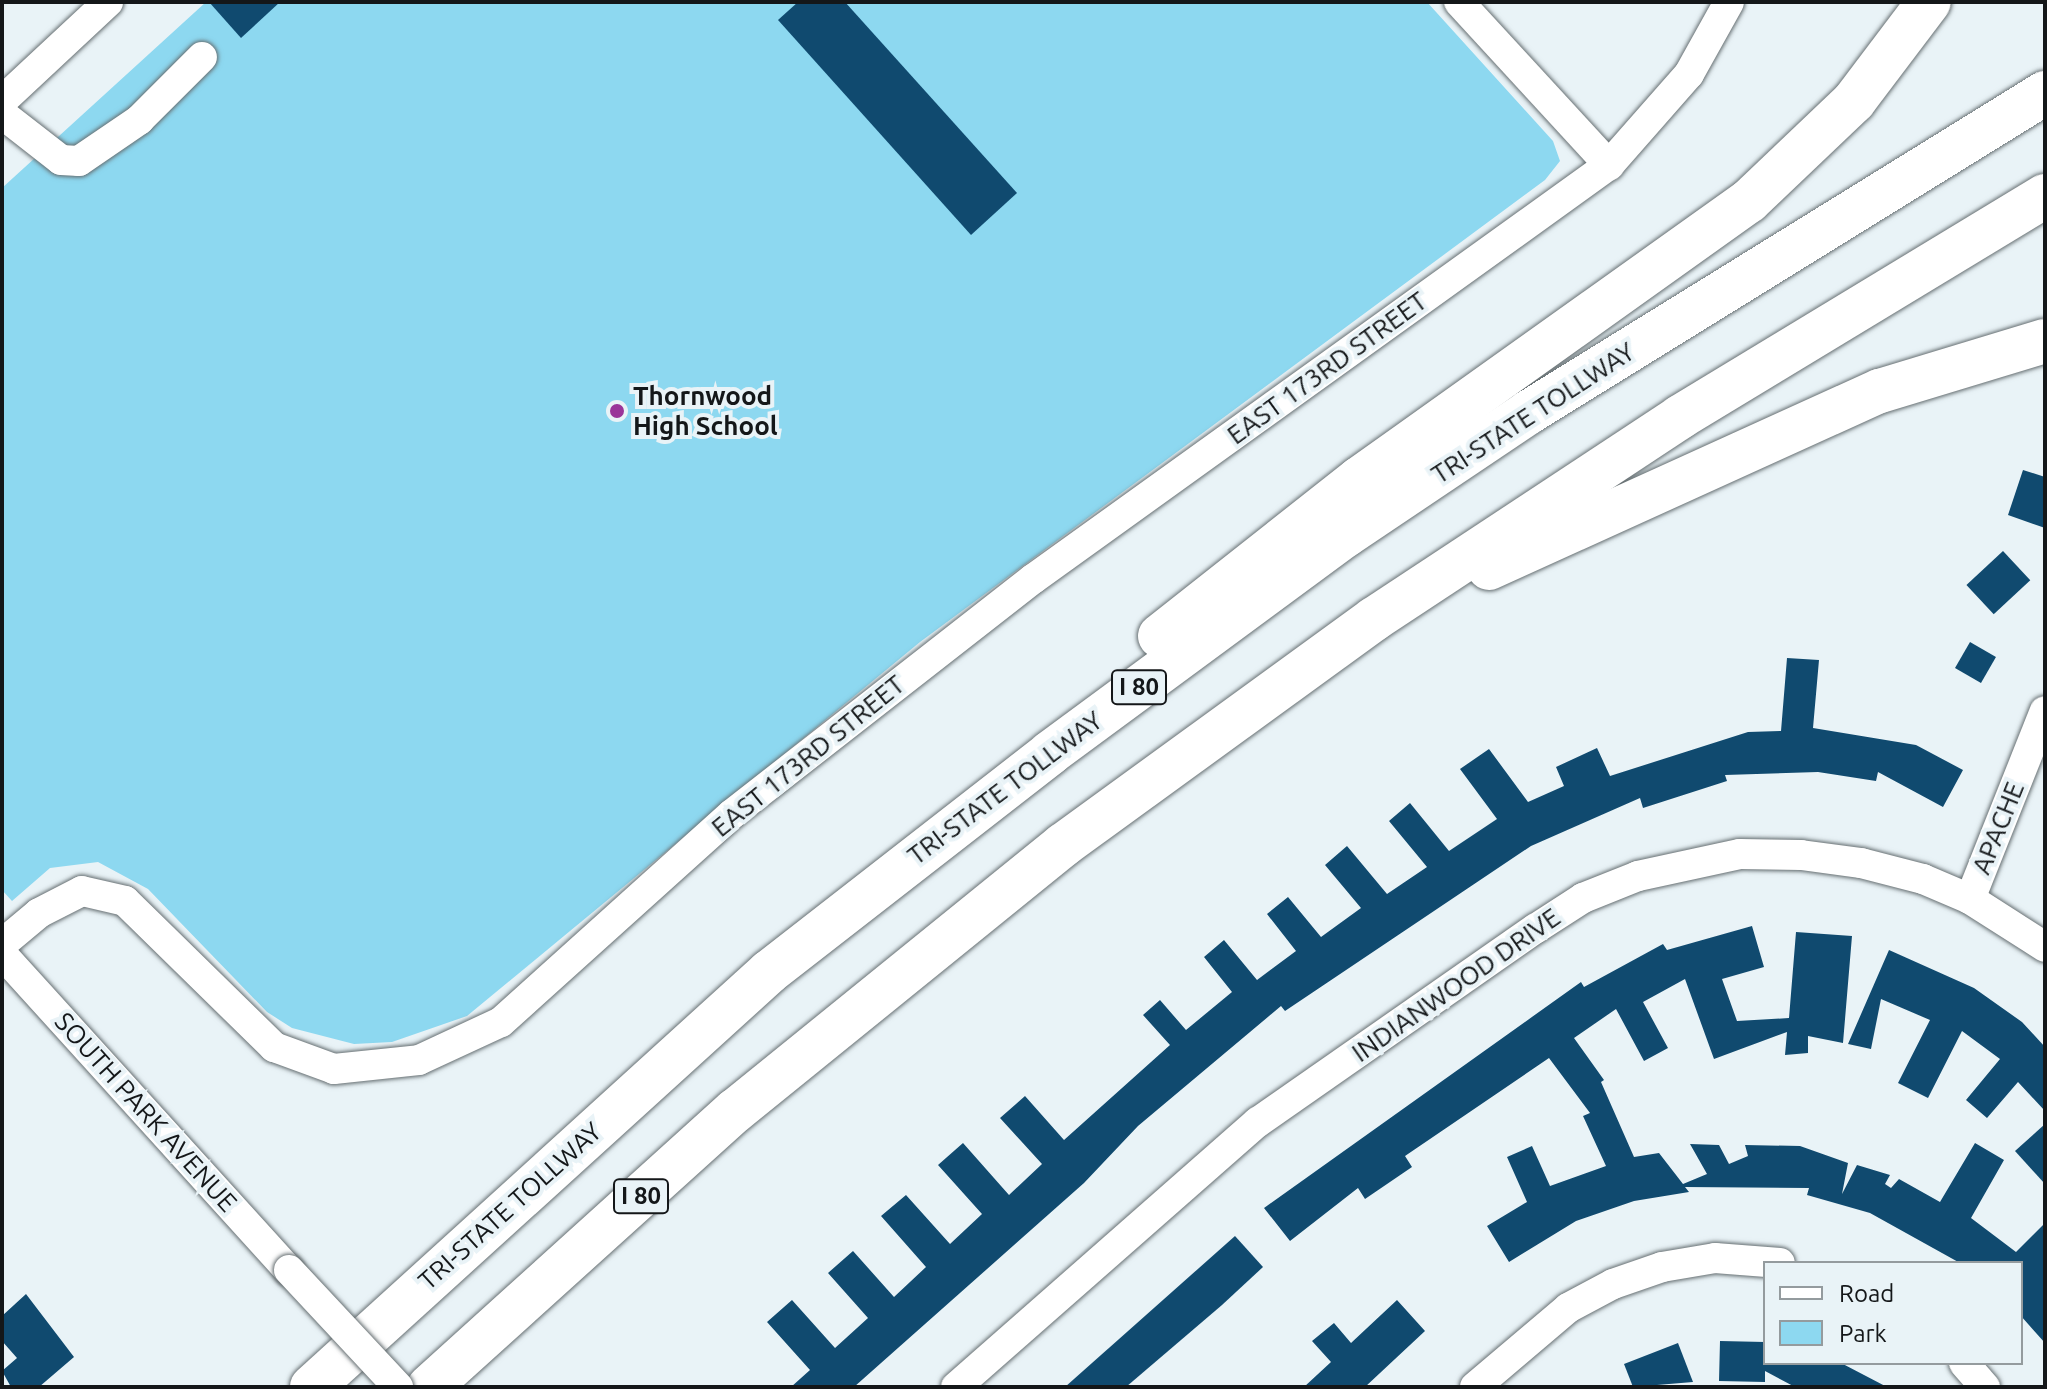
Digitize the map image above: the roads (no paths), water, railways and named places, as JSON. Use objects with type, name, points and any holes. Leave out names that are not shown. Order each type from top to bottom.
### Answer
[{"type":"highway","points":[[1050,753],[1155,641],[1335,498],[1749,201],[1854,101],[1929,2]]},
{"type":"highway","name":"TRI-STATE TOLLWAY","points":[[312,1387],[769,972],[1050,753],[1346,535],[1529,412],[2045,93]]},
{"type":"highway","name":"I 80","points":[[429,1387],[856,1009],[1063,845],[1374,619],[1680,417],[2045,196]]},
{"type":"highway","points":[[1374,619],[1880,391],[2045,341]]},
{"type":"street","points":[[2,101],[108,2]]},
{"type":"street","points":[[1459,2],[1609,165]]},
{"type":"street","name":"EAST 173RD STREET","points":[[2,944],[39,913],[82,891],[125,901],[274,1047],[334,1069],[419,1060],[501,1022],[732,814],[1033,579],[1609,165],[1689,74],[1729,2]]},
{"type":"street","points":[[2,114],[61,160],[79,161],[139,120],[202,57]]},
{"type":"street","name":"APACHE","points":[[1970,899],[2045,711]]},
{"type":"street","name":"INDIANWOOD DRIVE","points":[[956,1387],[1258,1122],[1583,898],[1687,862],[1785,854],[1861,863],[1923,879],[1970,899],[2045,947]]},
{"type":"street","name":"SOUTH PARK AVENUE","points":[[2,954],[398,1387]]},
{"type":"street","points":[[1475,1387],[1568,1308],[1613,1284],[1662,1267],[1715,1258],[1763,1262]]},
{"type":"street","points":[[1966,1365],[1985,1387]]},
{"type":"place","name":"Thornwood High School","points":[[617,411]]}]
